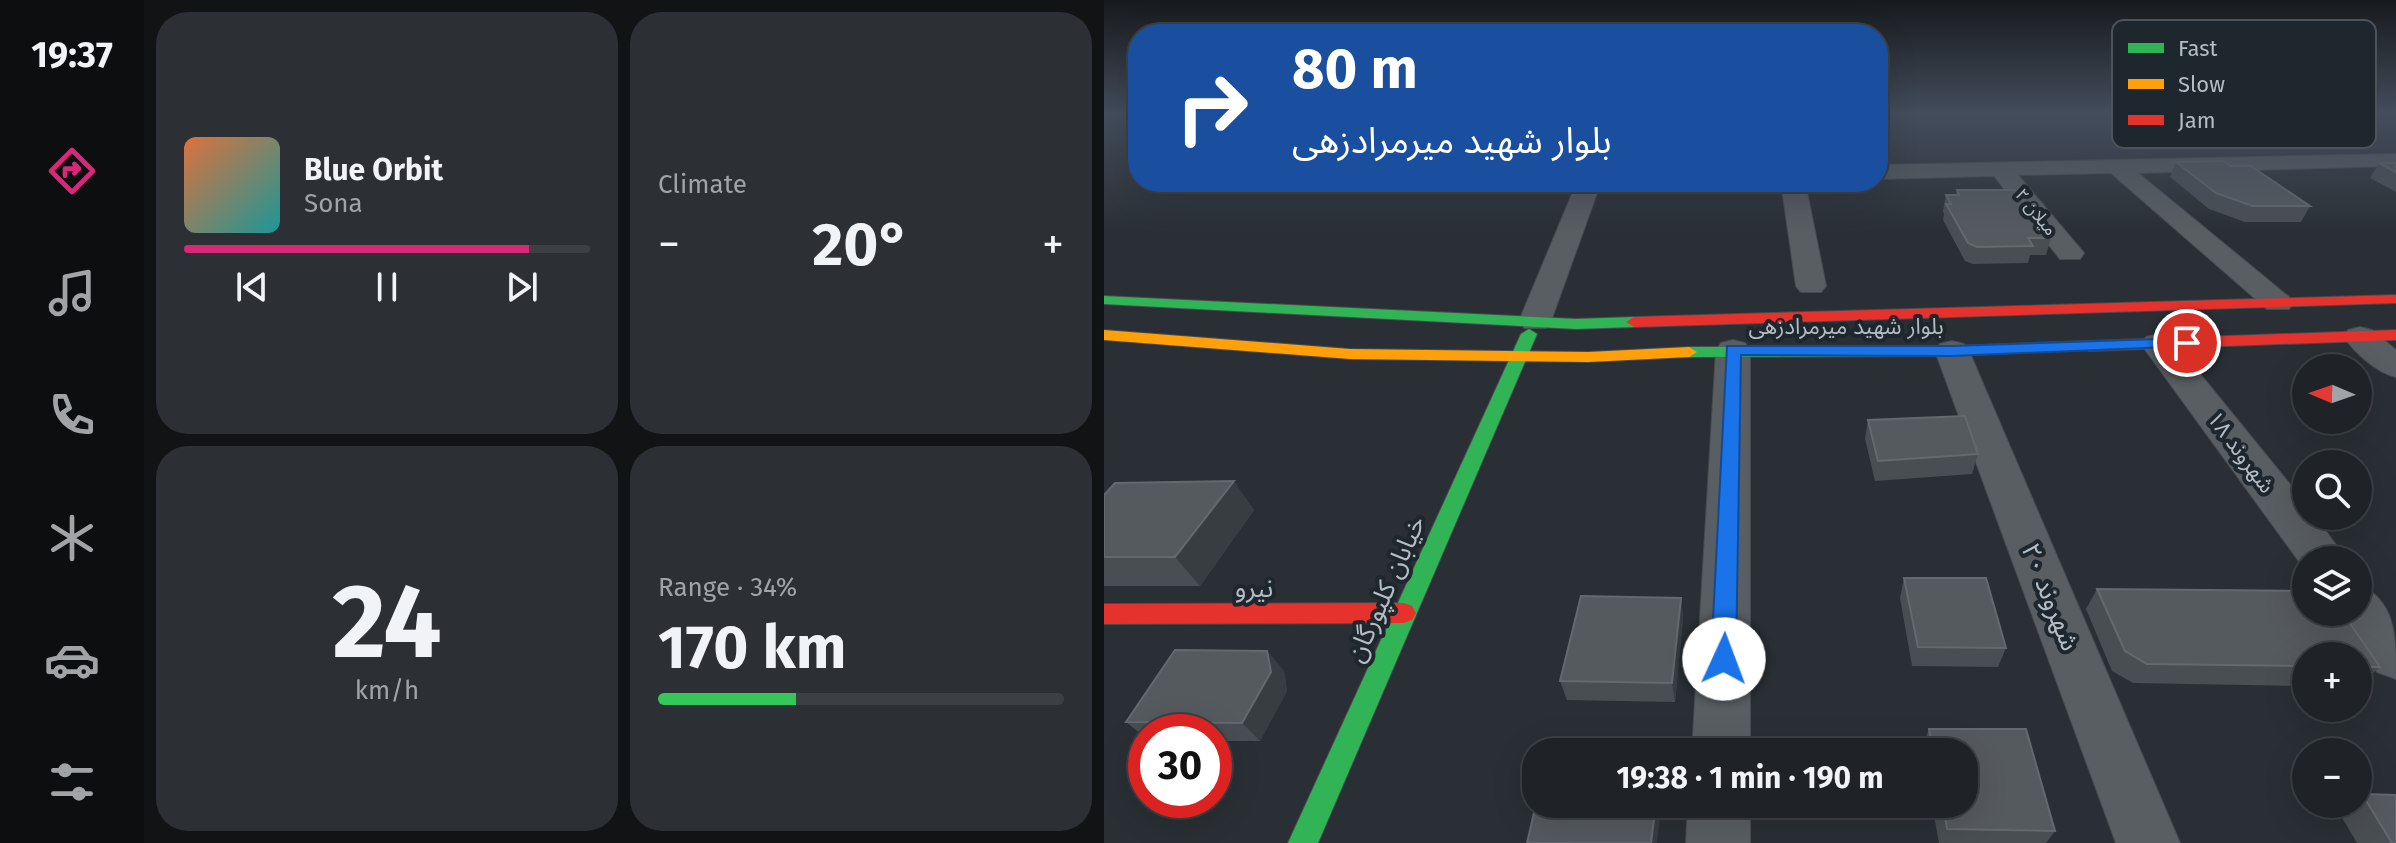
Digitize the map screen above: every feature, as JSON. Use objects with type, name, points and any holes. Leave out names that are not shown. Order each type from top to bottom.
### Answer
[{"type":"main road","name":"بلوار شهید میرمرادزهی","points":[[1104,300],[1576,324],[2396,299]]},
{"type":"main road","name":"خیابان کلپورگان","points":[[1303,843],[1535,321]]},
{"type":"main road","name":"بلوار شهید میرمرادزهی","points":[[1104,335],[1350,354],[1588,357],[1733,350],[1952,351],[2396,335]]},
{"type":"main road","name":"نیرو","points":[[1111,623],[1404,613]]},
{"type":"street","points":[[1888,172],[2396,160]]},
{"type":"street","points":[[2116,166],[2278,303]]},
{"type":"street","name":"میلان ۲","points":[[2002,171],[2070,253]]},
{"type":"street","points":[[1535,321],[1585,192]]},
{"type":"street","points":[[1795,192],[1811,286]]},
{"type":"street","points":[[2360,337],[2396,367]]},
{"type":"street","name":"شهروند ۱۸","points":[[2158,344],[2313,546]]},
{"type":"street","points":[[1721,738],[1733,350]]},
{"type":"street","name":"شهروند ۲۰","points":[[1952,351],[2148,843]]},
{"type":"street","points":[[2372,623],[2396,655]]},
{"type":"street","points":[[1718,843],[1719,818]]},
{"type":"building","points":[[2223,161],[2230,166],[2251,166],[2310,206],[2253,206],[2216,193],[2176,162]]},
{"type":"building","points":[[2379,163],[2396,163],[2396,172]]},
{"type":"building","points":[[1957,190],[2015,190],[2051,238],[2028,238],[2033,246],[1977,247],[1968,243],[1946,204],[1951,204],[1946,195],[1959,195]]},
{"type":"building","points":[[1965,416],[1978,454],[1878,461],[1868,420]]},
{"type":"building","points":[[1234,481],[1175,557],[1104,557],[1104,495],[1115,483]]},
{"type":"building","points":[[1904,578],[1986,578],[2006,648],[1918,647]]},
{"type":"building","points":[[2097,589],[2292,591],[2292,626],[2352,626],[2363,642],[2292,642],[2292,666],[2147,664],[2125,651]]},
{"type":"building","points":[[1581,596],[1681,598],[1672,683],[1560,681]]},
{"type":"building","points":[[1175,650],[1267,651],[1271,672],[1242,723],[1232,723],[1232,714],[1131,714]]},
{"type":"building","points":[[2372,655],[2380,667],[2372,667]]},
{"type":"building","points":[[1929,729],[2026,729],[2055,831],[1947,829],[1945,818],[1978,818],[1978,738],[1931,738]]},
{"type":"building","points":[[2372,794],[2396,795],[2396,843],[2392,843],[2372,810]]},
{"type":"building","points":[[1533,818],[1654,818],[1651,843],[1527,843]]},
{"type":"traffic: fast","points":[[1104,300],[1576,324],[1634,322]]},
{"type":"traffic: fast","points":[[1303,843],[1529,334]]},
{"type":"traffic: fast","points":[[1689,352],[1952,351],[2089,346]]},
{"type":"traffic: slow","points":[[1104,335],[1350,354],[1588,357],[1689,352]]},
{"type":"traffic: jam","points":[[1634,322],[2396,299]]},
{"type":"traffic: jam","points":[[2089,346],[2396,335]]},
{"type":"traffic: jam","points":[[1104,614],[1404,613]]},
{"type":"route","points":[[1724,659],[1733,350],[1952,351],[2187,343]]}]
